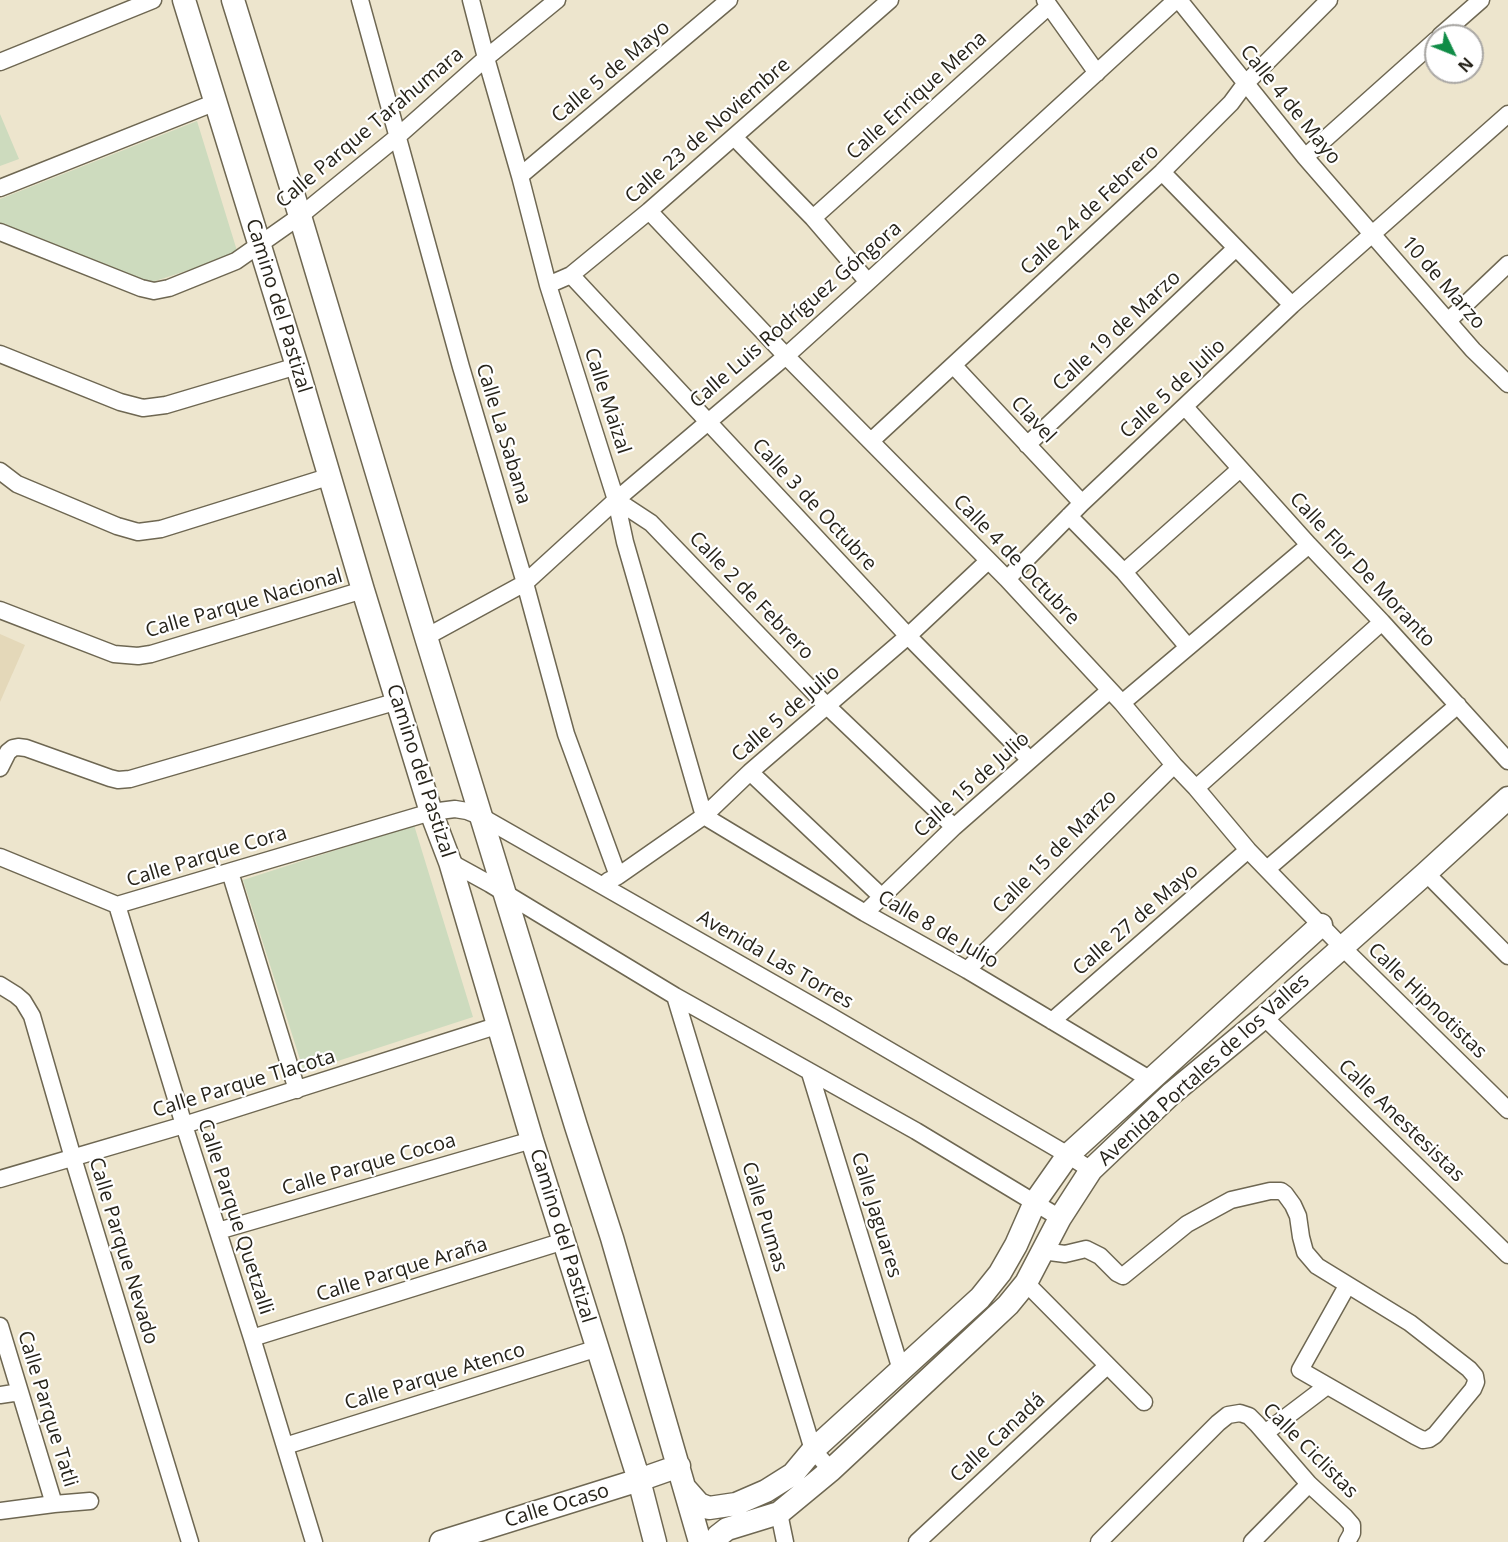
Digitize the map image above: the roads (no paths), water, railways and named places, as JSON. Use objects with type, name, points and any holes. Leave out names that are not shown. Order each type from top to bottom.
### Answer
[{"type":"street","points":[[0,62],[153,0]]},
{"type":"street","name":"Camino del Pastizal","points":[[184,0],[431,812],[450,862],[532,1140],[639,1480],[655,1542]]},
{"type":"street","points":[[233,0],[426,637],[612,1238],[700,1542]]},
{"type":"street","name":"Calle La Sabana","points":[[360,0],[461,367],[525,583],[566,734],[618,876]]},
{"type":"street","name":"Calle Maizal","points":[[471,0],[548,285],[616,500],[625,542],[704,816]]},
{"type":"street","name":"Calle Parque Tarahumara","points":[[0,232],[141,288],[154,291],[169,288],[236,261],[300,216],[397,137],[556,0]]},
{"type":"street","name":"Calle 5 de Mayo","points":[[520,176],[729,0]]},
{"type":"street","name":"Calle 23 de Noviembre","points":[[548,285],[571,275],[649,211],[890,0]]},
{"type":"street","name":"Calle Luis Rodríguez Góngora","points":[[426,637],[525,583],[616,500],[786,356],[1177,0]]},
{"type":"street","name":"Calle 4 de Mayo","points":[[1177,0],[1372,235]]},
{"type":"street","name":"Calle 24 de Febrero","points":[[871,441],[1162,172],[1329,0]]},
{"type":"street","points":[[1454,24],[1481,0]]},
{"type":"street","points":[[1047,3],[1097,73]]},
{"type":"street","name":"Calle Enrique Mena","points":[[813,218],[1047,3]]},
{"type":"street","points":[[1305,157],[1424,51]]},
{"type":"street","points":[[0,188],[216,102]]},
{"type":"street","name":"Calle 5 de Julio","points":[[1007,579],[1082,503],[1292,306],[1508,114]]},
{"type":"street","points":[[734,136],[813,218],[868,282]]},
{"type":"street","points":[[1162,172],[1292,306]]},
{"type":"street","name":"Calle 4 de Octubre","points":[[649,211],[786,356],[1007,579],[1122,703],[1248,850],[1342,947]]},
{"type":"street","name":"10 de Marzo","points":[[1372,235],[1473,350],[1508,384]]},
{"type":"street","name":"Calle 19 de Marzo","points":[[1027,445],[1236,248]]},
{"type":"street","points":[[1448,321],[1508,264]]},
{"type":"street","name":"Calle 3 de Octubre","points":[[571,275],[908,636],[1030,760]]},
{"type":"street","points":[[0,354],[120,402],[143,408],[166,405],[297,366]]},
{"type":"street","name":"Clavel","points":[[954,366],[1082,503]]},
{"type":"street","name":"Calle Flor De Moranto","points":[[1185,407],[1508,761]]},
{"type":"street","points":[[1124,572],[1240,469]]},
{"type":"street","points":[[0,471],[17,484],[117,526],[138,532],[161,529],[330,476]]},
{"type":"street","name":"Calle 2 de Febrero","points":[[616,500],[651,523],[826,705],[954,827]]},
{"type":"street","points":[[1070,516],[1124,572],[1188,647]]},
{"type":"street","points":[[1122,703],[1309,545]]},
{"type":"street","name":"Calle 5 de Julio","points":[[601,884],[618,876],[704,816],[750,772],[908,636],[988,561]]},
{"type":"street","name":"Calle Parque Nacional","points":[[0,610],[114,654],[138,656],[363,590]]},
{"type":"street","points":[[1196,788],[1382,622]]},
{"type":"street","name":"Calle 15 de Julio","points":[[865,913],[954,827],[1110,690]]},
{"type":"street","points":[[0,768],[8,752],[18,747],[110,778],[130,779],[398,701]]},
{"type":"street","points":[[1267,869],[1458,705]]},
{"type":"street","name":"Calle 15 de Marzo","points":[[966,970],[1174,765]]},
{"type":"street","points":[[750,772],[882,897]]},
{"type":"street","name":"Avenida Portales de los Valles","points":[[780,1513],[831,1470],[1008,1305],[1026,1283],[1060,1218],[1091,1170],[1171,1094],[1264,1017],[1506,803]]},
{"type":"street","name":"Avenida Las Torres","points":[[431,812],[467,810],[482,817],[827,1014],[1091,1170]]},
{"type":"street","name":"Calle Parque Cora","points":[[0,857],[117,905],[431,812]]},
{"type":"street","name":"Calle 8 de Julio","points":[[704,816],[1151,1080]]},
{"type":"street","name":"Calle 27 de Mayo","points":[[1052,1021],[1248,850]]},
{"type":"street","points":[[450,862],[675,996],[916,1131],[1060,1218]]},
{"type":"street","points":[[230,872],[297,1090]]},
{"type":"street","points":[[1426,873],[1508,956]]},
{"type":"street","name":"Calle Parque Quetzalli","points":[[117,905],[314,1542]]},
{"type":"street","name":"Avenida Portales de los Valles","points":[[681,1477],[699,1504],[709,1508],[736,1504],[766,1491],[793,1474],[813,1450],[980,1298],[1000,1273],[1016,1245],[1035,1202],[1068,1155],[1321,925]]},
{"type":"street","name":"Calle Hipnotistas","points":[[1342,947],[1508,1110]]},
{"type":"street","name":"Calle Parque Nevado","points":[[0,985],[23,1001],[32,1016],[72,1158],[190,1542]]},
{"type":"street","name":"Calle Pumas","points":[[675,996],[813,1450]]},
{"type":"street","name":"Calle Anestesistas","points":[[1264,1017],[1508,1255]]},
{"type":"street","name":"Calle Parque Tlacota","points":[[0,1179],[184,1125],[499,1025]]},
{"type":"street","name":"Calle Jaguares","points":[[810,1073],[901,1370]]},
{"type":"street","name":"Calle Parque Cocoa","points":[[218,1231],[532,1140]]},
{"type":"street","points":[[1042,1251],[1065,1254],[1086,1249],[1100,1256],[1117,1274],[1123,1276],[1187,1224],[1213,1209],[1231,1200],[1270,1191],[1281,1191],[1293,1205],[1298,1216],[1305,1252],[1317,1266],[1410,1323],[1475,1376],[1476,1382],[1473,1389],[1430,1439],[1424,1440],[1415,1436],[1300,1370],[1347,1286]]},
{"type":"street","name":"Calle Parque Araña","points":[[252,1338],[564,1242]]},
{"type":"street","points":[[1026,1283],[1144,1402]]},
{"type":"street","name":"Calle Parque Tatli","points":[[0,1326],[54,1504]]},
{"type":"street","name":"Calle Parque Atenco","points":[[285,1446],[598,1348]]},
{"type":"street","name":"Calle Canadá","points":[[917,1542],[1107,1366]]},
{"type":"street","points":[[1265,1433],[1327,1386]]},
{"type":"street","points":[[0,1395],[20,1392]]},
{"type":"street","name":"Calle Ciclistas","points":[[1100,1542],[1218,1423],[1228,1415],[1240,1413],[1249,1416],[1309,1484],[1345,1516],[1352,1525],[1352,1533],[1347,1542]]},
{"type":"street","points":[[813,1450],[831,1470]]},
{"type":"street","name":"Calle Ocaso","points":[[441,1542],[639,1480],[681,1477]]},
{"type":"street","points":[[1252,1542],[1309,1484]]},
{"type":"street","points":[[0,1511],[90,1502]]},
{"type":"street","points":[[714,1542],[728,1529],[780,1513],[785,1542]]}]
